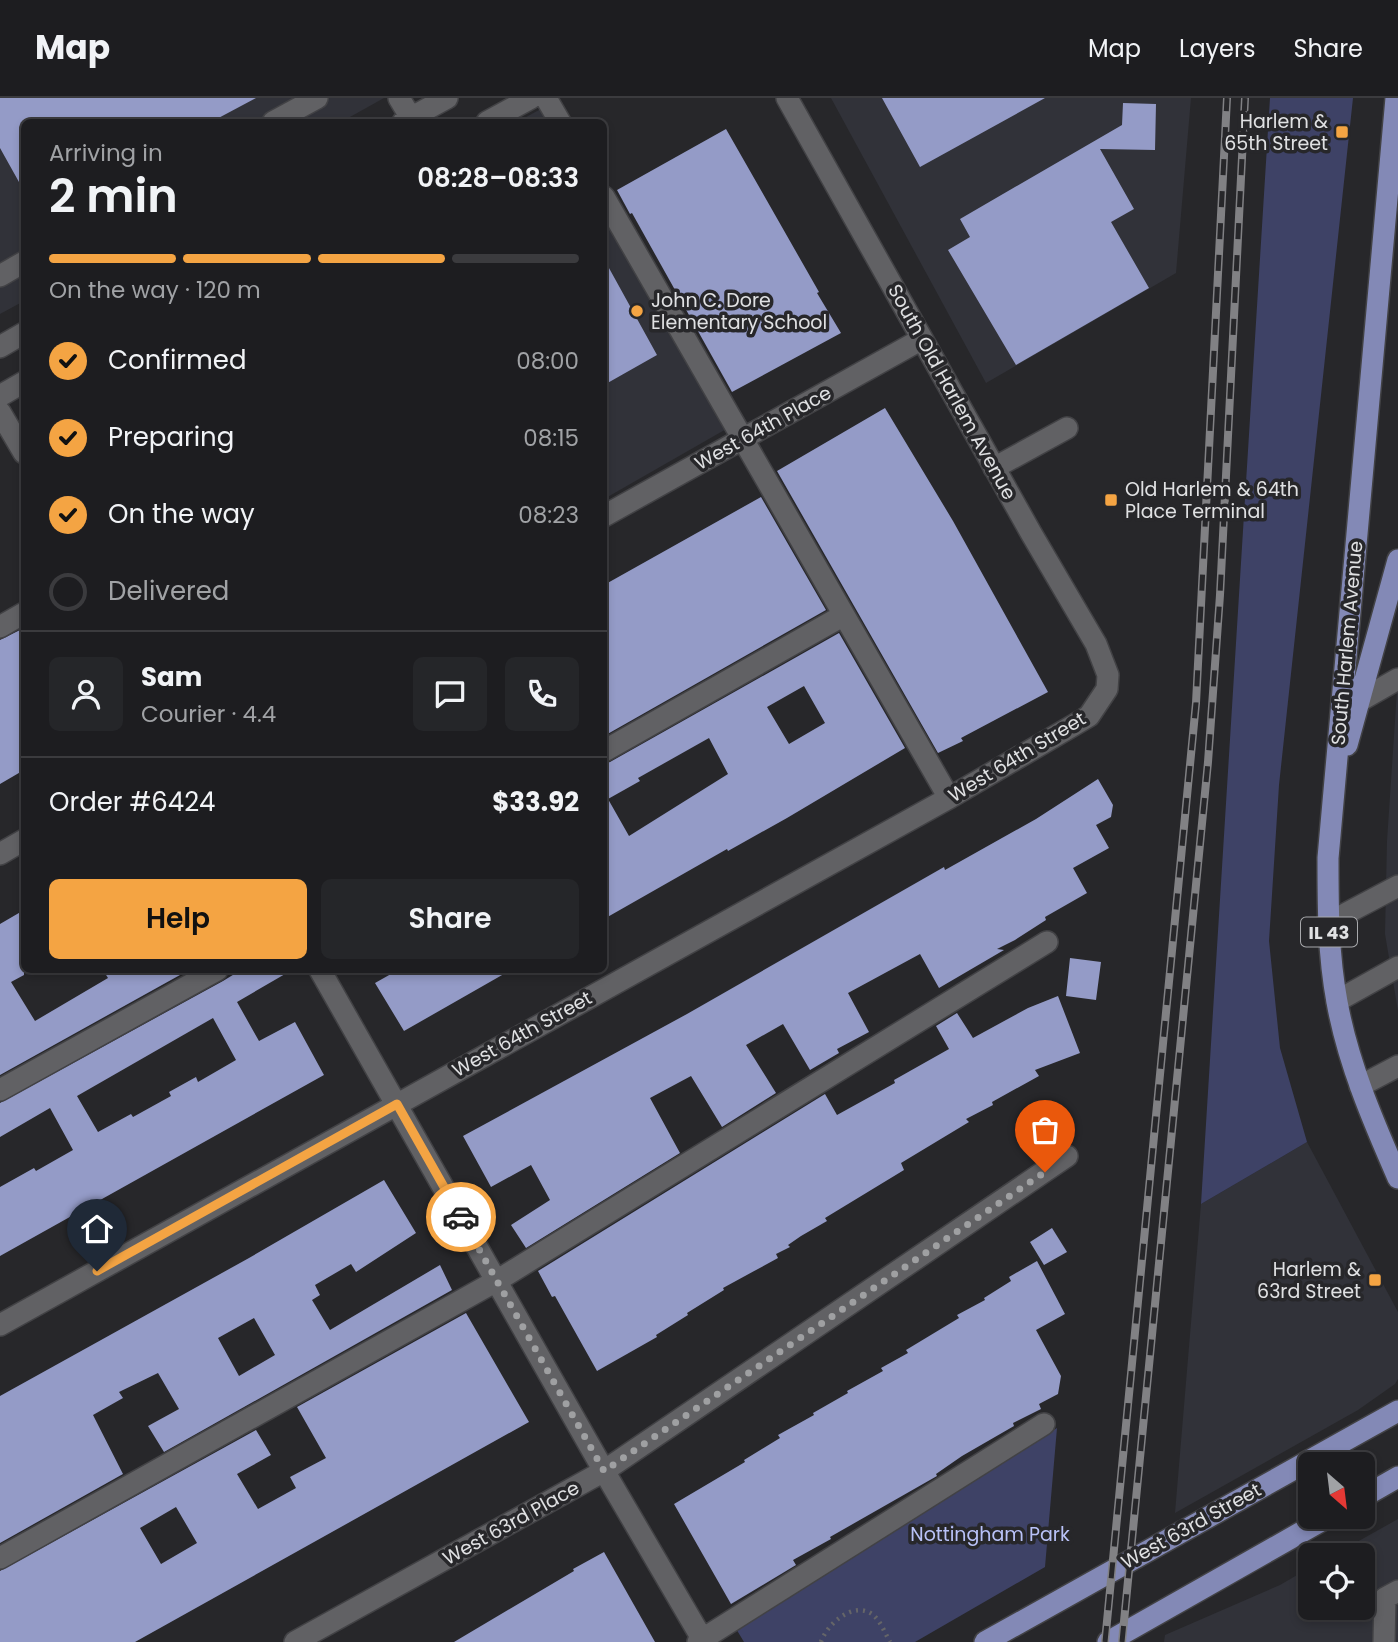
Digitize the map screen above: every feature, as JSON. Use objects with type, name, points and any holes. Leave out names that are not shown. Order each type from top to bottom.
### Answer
[{"type":"main road","name":"South Harlem Avenue","points":[[1396,98],[1328,858],[1328,923],[1337,1001],[1360,1086],[1398,1178]]},
{"type":"main road","points":[[1335,784],[1361,700],[1398,560]]},
{"type":"main road","name":"West 63rd Street","points":[[985,1642],[1398,1411]]},
{"type":"main road","points":[[1376,1490],[1398,1477]]},
{"type":"main road","points":[[1108,1642],[1305,1530]]},
{"type":"street","points":[[278,119],[317,98]]},
{"type":"street","points":[[399,98],[407,119]]},
{"type":"street","points":[[409,119],[446,98]]},
{"type":"street","points":[[492,119],[531,98]]},
{"type":"street","points":[[546,98],[558,119]]},
{"type":"street","name":"South Old Harlem Avenue","points":[[787,98],[1096,644],[1108,675],[1107,689]]},
{"type":"street","points":[[607,202],[949,798]]},
{"type":"street","points":[[0,276],[21,264]]},
{"type":"street","points":[[0,347],[21,336]]},
{"type":"street","name":"West 64th Place","points":[[607,514],[922,339]]},
{"type":"street","points":[[0,396],[21,384]]},
{"type":"street","points":[[0,412],[21,448]]},
{"type":"street","points":[[994,468],[1067,428]]},
{"type":"street","points":[[0,627],[21,615]]},
{"type":"street","points":[[607,749],[844,615]]},
{"type":"street","points":[[1361,700],[1398,679]]},
{"type":"street","name":"West 64th Street","points":[[0,1325],[949,798],[1088,716],[1107,689]]},
{"type":"street","points":[[0,854],[21,842]]},
{"type":"street","points":[[1328,923],[1398,886]]},
{"type":"street","points":[[0,1558],[498,1280],[1047,942]]},
{"type":"street","points":[[1337,1001],[1398,967]]},
{"type":"street","points":[[0,1090],[211,973]]},
{"type":"street","points":[[322,973],[702,1641],[1044,1424]]},
{"type":"street","points":[[1360,1086],[1398,1066]]},
{"type":"street","name":"West 63rd Place","points":[[295,1642],[604,1471],[1067,1156]]},
{"type":"street","points":[[1384,1642],[1385,1598],[1398,1591]]},
{"type":"path","points":[[821,1642],[824,1634],[842,1616],[860,1609],[875,1616],[890,1642]]},
{"type":"shaded area","points":[[0,98],[384,98],[346,119],[21,119],[21,303],[0,314]]},
{"type":"shaded area","points":[[831,98],[1191,98],[1176,273],[986,383]]},
{"type":"shaded area","points":[[550,104],[558,119],[522,119]]},
{"type":"shaded area","name":"John C. Dore Elementary School","points":[[607,203],[735,424],[607,497]]},
{"type":"shaded area","points":[[1398,676],[1398,1011],[1385,934],[1387,841]]},
{"type":"shaded area","points":[[1307,1142],[1398,1312],[1398,1379],[1395,1384],[1358,1410],[1175,1513],[1201,1204]]},
{"type":"shaded area","points":[[1398,1519],[1398,1642],[1164,1642],[1165,1635],[1298,1575],[1298,1620],[1375,1620],[1375,1543],[1355,1543]]},
{"type":"green space","points":[[1270,98],[1353,98],[1279,785],[1269,941],[1280,1048],[1307,1142],[1201,1204]]},
{"type":"green space","name":"Nottingham Park","points":[[1057,1428],[1045,1567],[915,1642],[744,1642],[735,1627]]},
{"type":"building","points":[[0,98],[256,98],[217,119],[21,119],[21,186],[0,148]]},
{"type":"building","points":[[882,98],[1045,98],[920,167]]},
{"type":"building","points":[[1123,103],[1156,104],[1155,150],[1100,149],[1134,209],[1111,222],[1149,288],[1016,365],[948,250],[970,237],[960,219],[1122,125]]},
{"type":"building","points":[[726,129],[841,333],[732,392],[617,190]]},
{"type":"building","points":[[607,264],[657,355],[607,383]]},
{"type":"building","points":[[885,408],[953,521],[1048,692],[938,753],[777,471]]},
{"type":"building","points":[[761,497],[826,610],[607,734],[607,583]]},
{"type":"building","points":[[21,630],[21,772],[0,784],[0,640]]},
{"type":"building","points":[[839,633],[905,748],[787,818],[607,917],[607,763]],"holes":[[[804,686],[825,723],[789,744],[767,707]],[[709,738],[728,774],[629,836],[608,799],[640,781],[638,778]]]},
{"type":"building","points":[[1098,779],[1113,805],[1111,817],[1096,825],[1109,848],[1073,868],[1087,893],[997,949],[1004,950],[939,988],[920,954],[848,993],[869,1032],[837,1049],[839,1053],[810,1070],[783,1024],[746,1045],[776,1093],[722,1127],[691,1076],[650,1098],[680,1153],[526,1248],[511,1225],[550,1200],[531,1165],[491,1187],[463,1136],[687,1014],[944,867],[945,870],[1036,819]]},
{"type":"building","points":[[21,912],[21,973],[24,975],[11,982],[35,1021],[108,978],[105,973],[180,975],[0,1075],[0,924]]},
{"type":"building","points":[[1070,958],[1101,962],[1096,1000],[1066,996]]},
{"type":"building","points":[[236,973],[287,973],[237,1002],[259,1041],[295,1022],[324,1075],[0,1256],[0,1187],[73,1150],[50,1108],[0,1137],[0,1103]],"holes":[[[213,1018],[236,1060],[198,1082],[196,1077],[169,1092],[171,1096],[98,1132],[77,1096]]]},
{"type":"building","points":[[393,973],[506,973],[404,1031],[375,983]]},
{"type":"building","points":[[1058,996],[1080,1053],[1035,1070],[1039,1076],[992,1102],[993,1105],[966,1119],[969,1122],[901,1163],[904,1170],[825,1218],[827,1221],[776,1254],[778,1258],[723,1288],[724,1290],[656,1335],[657,1337],[597,1371],[538,1271],[825,1094],[837,1115],[895,1083],[894,1080],[949,1049],[936,1026],[957,1013],[973,1038],[1028,1008]]},
{"type":"building","points":[[384,1180],[416,1233],[356,1272],[351,1264],[315,1285],[320,1295],[312,1300],[330,1330],[440,1265],[452,1290],[164,1452],[148,1426],[179,1409],[158,1373],[119,1392],[123,1398],[93,1415],[123,1474],[0,1543],[0,1396]],"holes":[[[254,1318],[275,1355],[239,1376],[218,1338]]]},
{"type":"building","points":[[1052,1228],[1067,1252],[1044,1265],[1030,1242]]},
{"type":"building","points":[[1037,1261],[1065,1314],[1036,1330],[1061,1376],[1058,1394],[1039,1404],[1041,1409],[1013,1423],[1014,1426],[962,1456],[936,1474],[937,1476],[830,1537],[831,1539],[793,1560],[796,1565],[731,1604],[674,1504],[745,1462],[744,1460],[780,1438],[778,1435],[883,1371],[881,1368],[908,1353],[906,1350],[959,1318],[957,1315],[985,1300],[984,1298],[1011,1281],[1009,1277]]},
{"type":"building","points":[[466,1313],[529,1422],[135,1642],[0,1642],[0,1571],[256,1430],[271,1455],[237,1474],[258,1509],[296,1488],[290,1477],[326,1458],[297,1407]],"holes":[[[176,1507],[197,1543],[161,1564],[140,1528]]]},
{"type":"building","points":[[604,1552],[655,1642],[454,1642],[574,1571],[573,1569]]},
{"type":"railway","points":[[1105,1642],[1196,703],[1227,98]]},
{"type":"railway","points":[[1122,1642],[1208,762],[1220,595],[1245,98]]},
{"type":"way so far","points":[[461,1217],[604,1471],[1045,1172]]},
{"type":"place","name":"Harlem & 65th Street","points":[[1342,132]]},
{"type":"place","name":"John C. Dore Elementary School","points":[[637,311]]},
{"type":"place","name":"Old Harlem & 64th Place Terminal","points":[[1111,500]]},
{"type":"place","name":"Harlem & 63rd Street","points":[[1375,1280]]},
{"type":"route","points":[[97,1271],[397,1104],[461,1217]]}]
